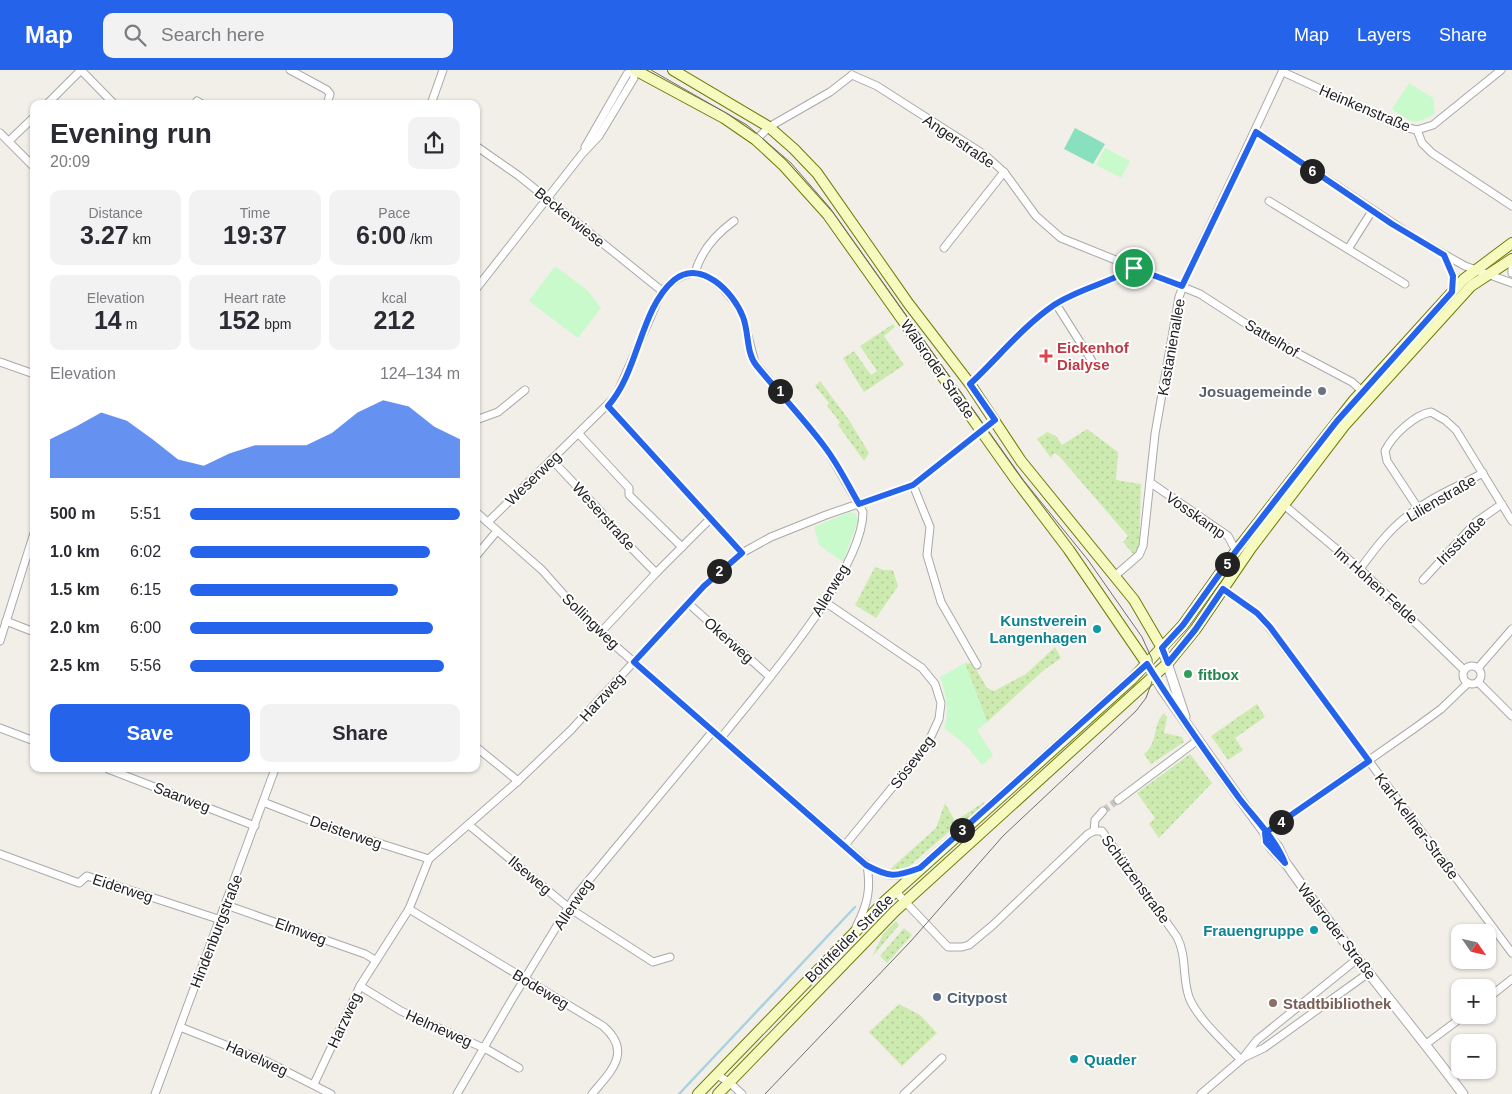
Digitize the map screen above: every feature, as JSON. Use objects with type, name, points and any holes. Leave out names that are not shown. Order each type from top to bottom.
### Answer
[{"type":"main road","name":"Walsroder Straße","points":[[634,70],[724,118],[756,140],[783,165],[834,223],[1069,550],[1147,664]]},
{"type":"main road","name":"Walsroder Straße","points":[[672,70],[769,128],[794,149],[823,181],[903,295],[970,384],[1034,478],[1116,575],[1148,620],[1162,648]]},
{"type":"main road","name":"Bothfelder Straße","points":[[698,1094],[854,931],[895,891],[1147,664],[1195,609],[1236,551],[1362,391],[1476,268],[1512,243]]},
{"type":"main road","name":"Bothfelder Straße","points":[[721,1093],[838,968],[905,902],[1168,663],[1195,630],[1284,505],[1362,406],[1471,286],[1512,258]]},
{"type":"street","points":[[51,100],[81,70],[110,100]]},
{"type":"street","points":[[290,70],[327,90],[330,94],[328,100]]},
{"type":"street","points":[[432,100],[443,70]]},
{"type":"street","points":[[480,284],[598,136],[634,78],[634,70]]},
{"type":"street","points":[[1416,130],[1433,125],[1501,70]]},
{"type":"street","name":"Heinkenstraße","points":[[1283,71],[1404,127],[1416,130],[1422,143],[1441,160],[1512,206]]},
{"type":"street","name":"Kastanienallee","points":[[1116,575],[1141,552],[1151,483],[1155,434],[1182,286],[1283,71]]},
{"type":"street","name":"Angerstraße","points":[[756,140],[769,128],[830,92],[851,72],[877,86],[985,155],[1004,172],[1029,208],[1051,231],[1069,242],[1182,286]]},
{"type":"street","points":[[9,141],[30,121]]},
{"type":"street","points":[[1256,132],[1372,211],[1444,255],[1512,283]]},
{"type":"street","points":[[0,133],[30,163]]},
{"type":"street","name":"Beckerwiese","points":[[480,149],[547,199],[662,291]]},
{"type":"street","points":[[944,248],[1004,172]]},
{"type":"street","points":[[1270,201],[1405,284]]},
{"type":"street","points":[[1348,249],[1372,211]]},
{"type":"street","points":[[734,221],[708,246],[699,260],[695,273],[709,277],[722,287],[738,306],[743,317],[755,363],[826,448],[859,504]]},
{"type":"street","points":[[1444,255],[1453,276],[1452,292]]},
{"type":"street","points":[[1512,265],[1512,273]]},
{"type":"street","points":[[970,384],[1012,341],[1056,304],[1117,278],[1134,268]]},
{"type":"street","name":"Weserweg","points":[[488,522],[608,406],[623,385],[662,291],[684,274],[695,273]]},
{"type":"street","name":"Sattelhof","points":[[1182,286],[1213,301],[1265,336],[1352,382],[1362,391]]},
{"type":"street","points":[[1056,304],[1092,361]]},
{"type":"street","points":[[0,362],[30,373]]},
{"type":"street","points":[[480,419],[498,412],[525,390]]},
{"type":"street","points":[[608,406],[742,553]]},
{"type":"street","points":[[1418,508],[1387,461],[1385,451],[1388,445],[1424,413],[1431,412],[1450,424],[1512,521]]},
{"type":"street","name":"Harzweg","points":[[314,1084],[360,986],[409,909],[429,859],[518,781],[571,730],[715,575],[742,553],[791,528],[913,485],[995,420]]},
{"type":"street","points":[[579,434],[629,488],[629,495],[682,547]]},
{"type":"street","name":"Weserstraße","points":[[552,460],[602,513],[603,519],[656,573]]},
{"type":"street","name":"Lilienstraße","points":[[1360,569],[1392,530],[1418,508],[1483,473]]},
{"type":"street","name":"Vosskamp","points":[[1151,483],[1228,536],[1236,551]]},
{"type":"street","points":[[913,485],[930,527],[927,555],[941,602],[977,665]]},
{"type":"street","name":"Allerweg","points":[[721,738],[770,677],[825,602],[848,562],[863,521],[859,504]]},
{"type":"street","name":"Irisstraße","points":[[1423,580],[1476,522],[1502,504]]},
{"type":"street","name":"Im Hohen Felde","points":[[1284,505],[1360,569],[1464,670]]},
{"type":"street","name":"Sollingweg","points":[[480,515],[542,570],[568,601],[600,632],[866,865],[883,874],[896,877],[920,868]]},
{"type":"street","points":[[600,632],[711,518]]},
{"type":"street","points":[[480,551],[497,531]]},
{"type":"street","points":[[0,641],[30,546]]},
{"type":"street","name":"Karl-Kellner-Straße","points":[[1223,589],[1257,613],[1270,627],[1512,953]]},
{"type":"street","name":"Söseweg","points":[[825,602],[922,668],[935,684],[940,704],[939,719],[928,745],[845,845]]},
{"type":"street","name":"Okerweg","points":[[688,603],[770,677]]},
{"type":"street","points":[[6,621],[30,630]]},
{"type":"street","points":[[1478,668],[1512,629]]},
{"type":"street","name":"Walsroder Straße","points":[[1162,648],[1187,724]]},
{"type":"street","name":"Walsroder Straße","points":[[1147,664],[1198,740],[1265,833],[1266,842],[1285,863],[1356,960],[1426,1044],[1463,1094]]},
{"type":"street","points":[[1468,683],[1464,678],[1464,670],[1471,666],[1478,668]]},
{"type":"street","points":[[1478,668],[1481,675],[1478,682]]},
{"type":"street","points":[[1265,833],[1441,709],[1468,683],[1478,682]]},
{"type":"street","points":[[1478,682],[1512,716]]},
{"type":"street","points":[[0,728],[30,739]]},
{"type":"street","name":"Allerweg","points":[[457,1094],[524,980],[582,887],[713,732]]},
{"type":"street","points":[[1118,800],[1198,740]]},
{"type":"street","points":[[480,750],[518,781]]},
{"type":"street","name":"Saarweg","points":[[116,772],[255,826]]},
{"type":"street","name":"Hindenburgstraße","points":[[155,1094],[221,920],[274,772]]},
{"type":"street","name":"Deisterweg","points":[[263,802],[322,825],[429,859]]},
{"type":"street","points":[[1094,831],[1095,820],[1103,811]]},
{"type":"street","name":"Ilseweg","points":[[468,825],[569,908],[653,962],[670,958]]},
{"type":"street","name":"Schützenstraße","points":[[895,891],[943,943],[954,948],[969,944],[994,925],[1094,831],[1098,830],[1105,834],[1177,937],[1184,953],[1186,986],[1191,1004],[1242,1059]]},
{"type":"street","name":"Eiderweg","points":[[0,854],[79,883],[87,876],[221,920]]},
{"type":"street","points":[[854,931],[869,900],[870,886],[866,865]]},
{"type":"street","name":"Elmweg","points":[[226,905],[365,954],[375,960]]},
{"type":"street","name":"Bodeweg","points":[[409,909],[603,1026],[612,1034],[618,1044],[615,1064],[592,1094]]},
{"type":"street","points":[[1201,1094],[1242,1059],[1257,1040],[1356,960]]},
{"type":"street","points":[[1242,1059],[1264,1048],[1367,974]]},
{"type":"street","points":[[1496,992],[1512,979]]},
{"type":"street","name":"Helmeweg","points":[[360,986],[401,1011],[483,1048],[519,1068]]},
{"type":"street","points":[[1426,1044],[1453,1024]]},
{"type":"street","name":"Havelweg","points":[[180,1027],[266,1061],[331,1094]]},
{"type":"street","points":[[904,1094],[942,1058]]},
{"type":"street","points":[[716,1075],[730,1082],[742,1094]]},
{"type":"street","points":[[716,1075],[721,1093]]},
{"type":"green space","points":[[1409,83],[1433,98],[1435,113],[1423,120],[1413,121],[1392,109]]},
{"type":"green space","points":[[1075,128],[1105,144],[1093,164],[1064,149]]},
{"type":"green space","points":[[1105,148],[1130,161],[1121,178],[1096,165]]},
{"type":"green space","points":[[555,266],[588,291],[601,308],[578,338],[529,301]]},
{"type":"green space","points":[[893,324],[895,327],[884,336],[904,365],[864,392],[843,358],[854,351],[871,375],[877,371],[860,346]]},
{"type":"green space","points":[[820,381],[849,420],[869,453],[864,461],[838,425],[840,422],[827,406],[829,403],[815,386]]},
{"type":"green space","points":[[1087,429],[1118,452],[1116,480],[1141,484],[1139,548],[1134,555],[1123,542],[1128,536],[1059,456],[1054,453],[1051,458],[1037,439],[1047,432],[1056,436],[1062,445]]},
{"type":"green space","points":[[850,512],[856,514],[858,520],[843,562],[819,545],[814,527]]},
{"type":"green space","points":[[875,567],[893,570],[898,586],[876,618],[855,605]]},
{"type":"green space","points":[[1055,647],[1061,658],[1044,670],[987,722],[965,663],[973,664],[987,688],[994,691],[1026,674]]},
{"type":"green space","points":[[965,663],[987,722],[977,730],[993,755],[982,765],[965,744],[944,728],[947,715],[946,702],[940,677]]},
{"type":"green space","points":[[1257,704],[1265,717],[1235,738],[1243,750],[1228,760],[1211,736]]},
{"type":"green space","points":[[1164,713],[1167,717],[1164,733],[1182,737],[1184,742],[1151,764],[1144,754],[1152,744],[1158,722]]},
{"type":"green space","points":[[1190,754],[1212,783],[1159,838],[1149,824],[1155,818],[1137,793]]},
{"type":"green space","points":[[984,802],[986,804],[952,829],[905,870],[897,873],[888,871],[936,828],[945,803],[955,821]]},
{"type":"green space","points":[[896,921],[899,925],[872,957],[883,934]]},
{"type":"green space","points":[[904,928],[912,935],[887,963],[880,956]]},
{"type":"green space","points":[[899,1004],[920,1015],[937,1033],[902,1066],[869,1032]]},
{"type":"waterway","points":[[679,1094],[855,907]]},
{"type":"tunnel","points":[[1103,811],[1118,800]]},
{"type":"tram line","points":[[651,70],[747,125],[791,163],[830,208],[1024,481],[1088,560],[1142,637],[1152,659],[1153,679],[1146,698],[1136,711],[1003,836],[911,941],[765,1094]]},
{"type":"place","name":"Eickenhof Dialyse","points":[[1046,356]]},
{"type":"place","name":"Josuagemeinde","points":[[1322,391]]},
{"type":"place","name":"Kunstverein Langenhagen","points":[[1097,629]]},
{"type":"place","name":"fitbox","points":[[1188,674]]},
{"type":"place","name":"Frauengruppe","points":[[1314,930]]},
{"type":"place","name":"Citypost","points":[[937,997]]},
{"type":"place","name":"Stadtbibliothek","points":[[1273,1003]]},
{"type":"place","name":"Quader","points":[[1074,1059]]},
{"type":"route","points":[[1134,268],[1117,278],[1056,304],[1034,321],[970,384],[995,420],[913,485],[859,504],[826,448],[790,402],[755,363],[751,355],[743,317],[738,306],[722,287],[709,277],[695,273],[684,274],[662,291],[623,385],[608,406],[742,553],[704,586],[634,662],[866,865],[883,874],[896,877],[920,868],[1147,664],[1162,689],[1237,796],[1265,833],[1273,839],[1285,863],[1272,851],[1266,842],[1265,833],[1369,761],[1270,627],[1257,613],[1223,589],[1195,630],[1168,663],[1162,648],[1183,625],[1236,551],[1354,400],[1452,292],[1453,276],[1444,255],[1372,211],[1256,132],[1182,286],[1134,268]]}]
